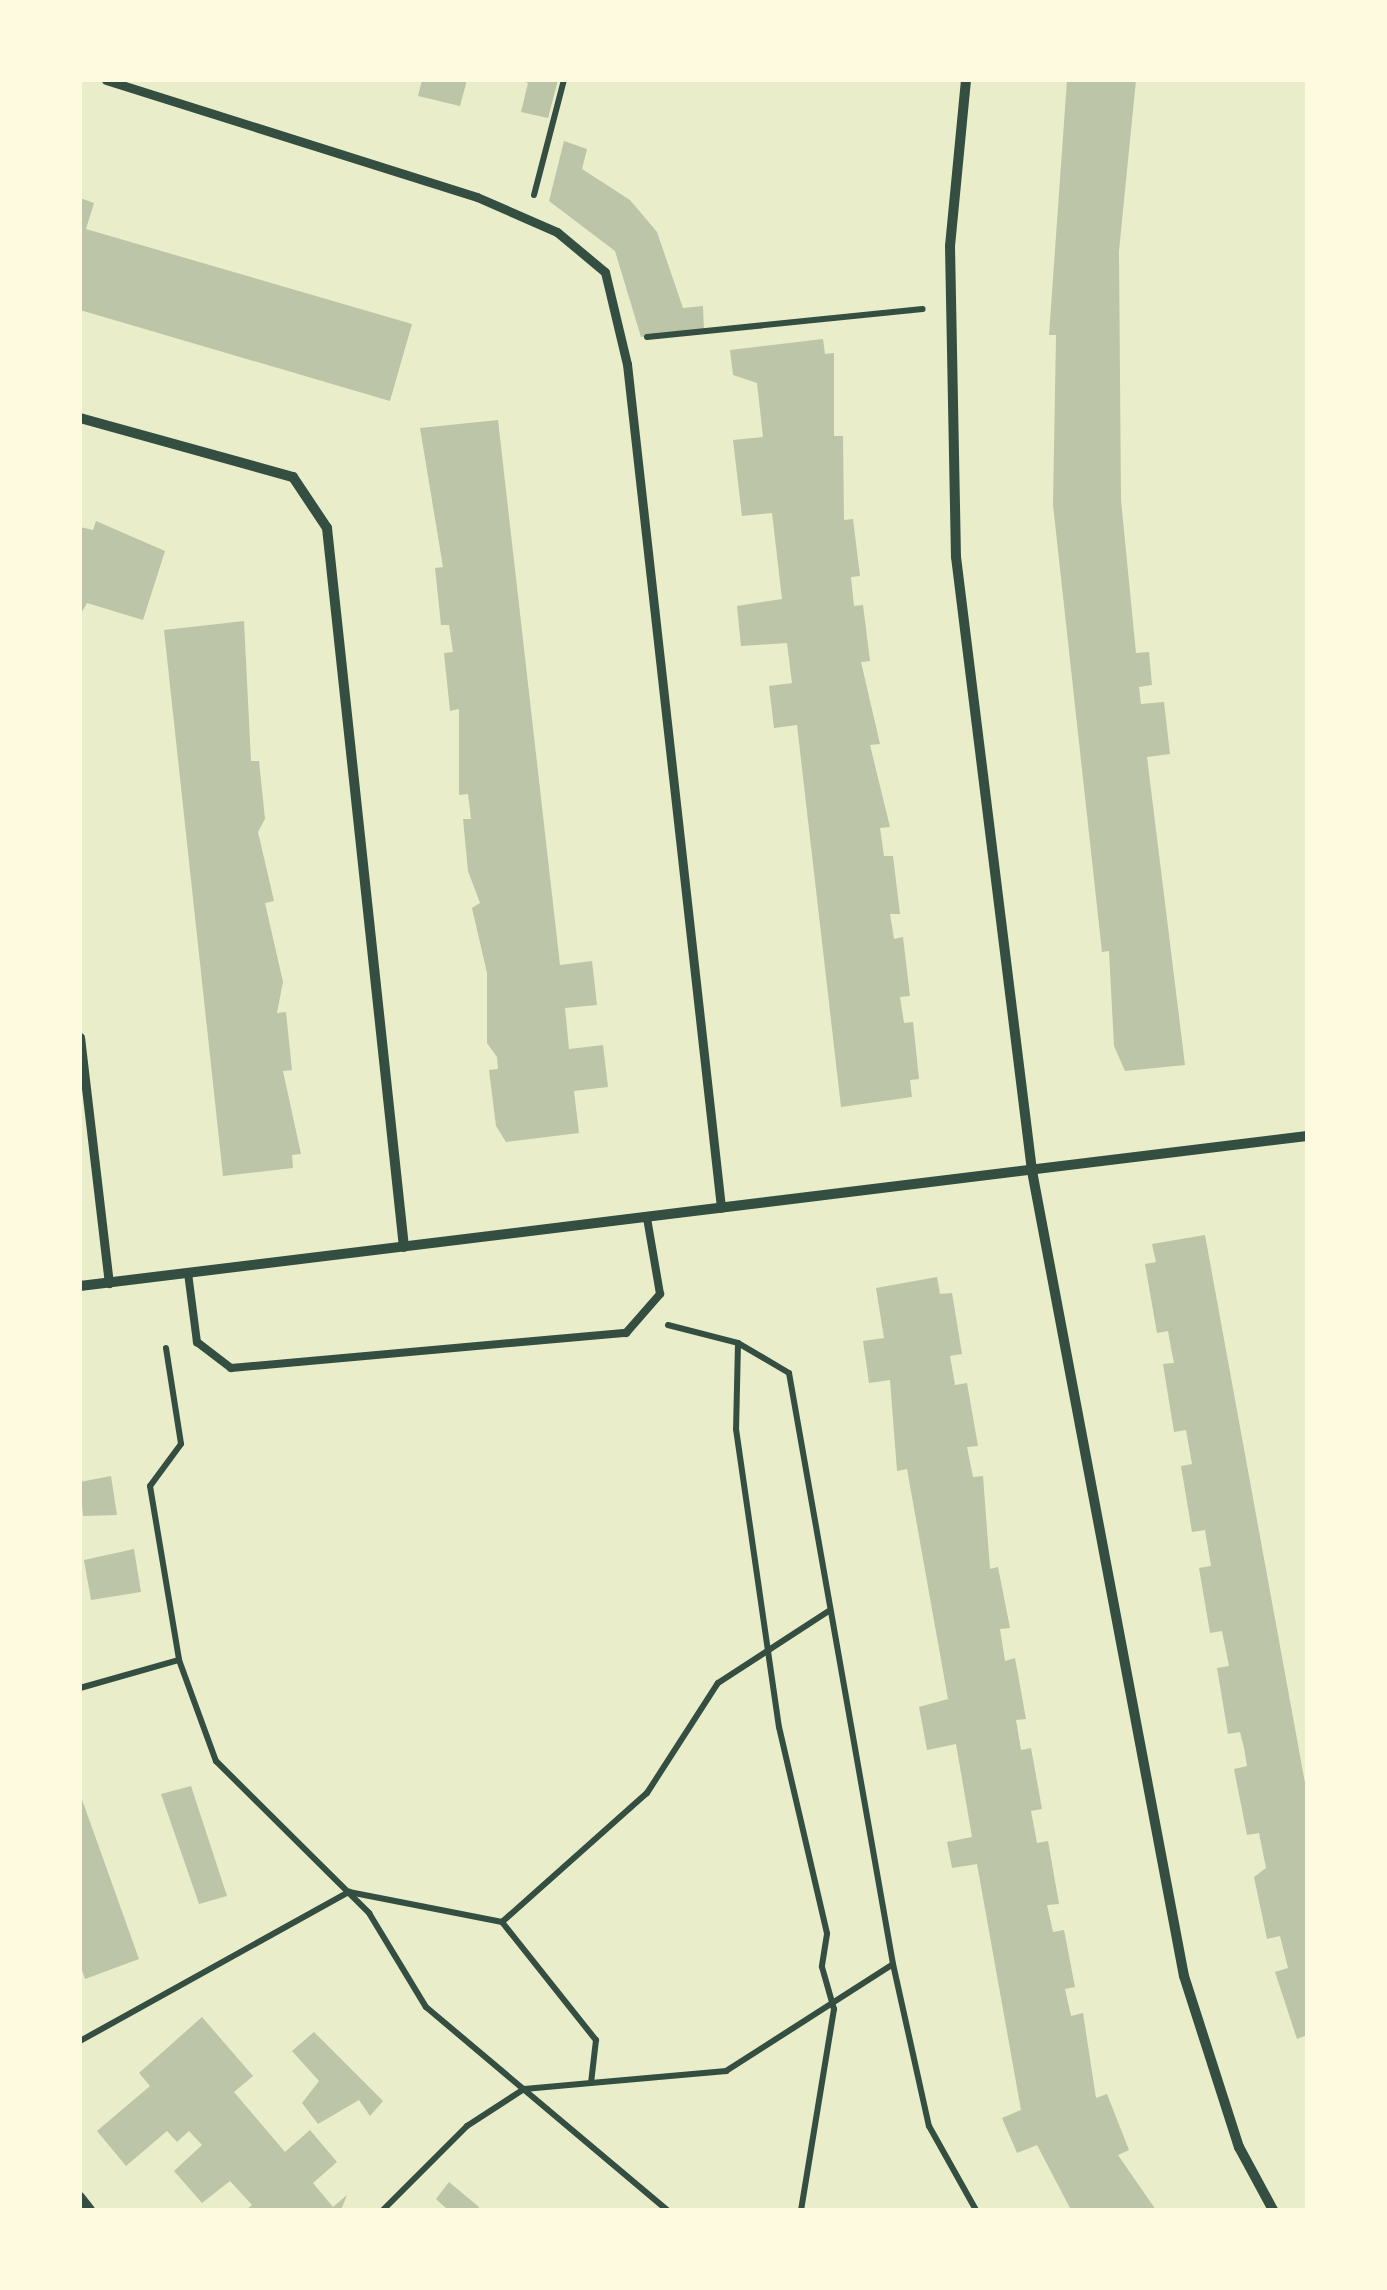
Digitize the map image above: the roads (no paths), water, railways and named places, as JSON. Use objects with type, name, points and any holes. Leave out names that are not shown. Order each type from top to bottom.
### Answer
[{"type":"street","points":[[106,80],[528,220],[605,272],[622,340],[722,1208]]},
{"type":"street","points":[[966,80],[949,306],[956,557],[1032,1171],[1184,1976],[1238,2147],[1273,2210]]},
{"type":"street","points":[[80,418],[293,477],[327,528],[404,1247]]},
{"type":"street","points":[[80,1037],[110,1283]]},
{"type":"street","points":[[80,1286],[1307,1136]]},
{"type":"street","points":[[80,2197],[90,2210]]},
{"type":"lane","points":[[188,1274],[198,1342],[231,1368],[626,1333],[660,1294],[646,1218]]}]
